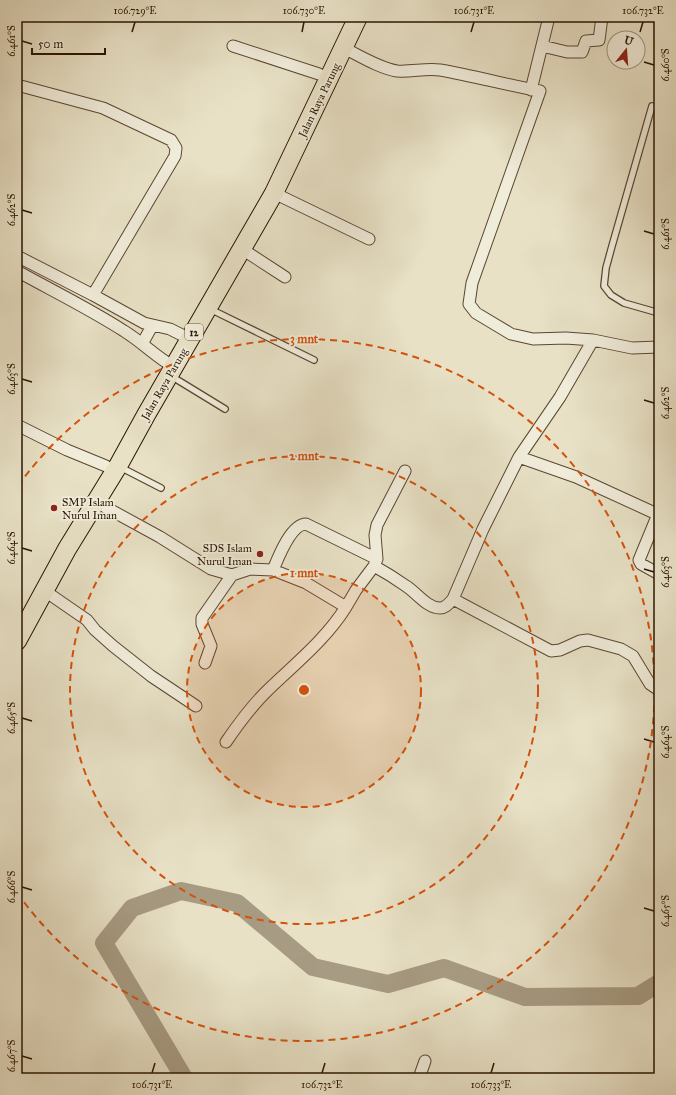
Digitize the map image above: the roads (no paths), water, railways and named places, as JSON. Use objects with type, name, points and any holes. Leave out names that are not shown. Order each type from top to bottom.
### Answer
[{"type":"highway","name":"Jalan Raya Parung","points":[[17,641],[23,616],[169,368],[319,74],[346,17]]},
{"type":"highway","name":"Jalan Raya Parung","points":[[185,336],[208,308],[274,193],[358,17]]},
{"type":"highway","name":"Jalan Raya Parung","points":[[23,616],[44,591],[67,549],[96,502],[112,466]]},
{"type":"street","points":[[531,90],[549,17]]},
{"type":"street","points":[[542,46],[567,52],[582,52],[586,41],[599,40],[602,17]]},
{"type":"street","points":[[232,46],[319,74]]},
{"type":"street","points":[[344,48],[384,67],[397,71],[420,69],[439,70],[540,92],[472,283],[469,304],[476,313],[511,334],[533,339],[566,338],[593,340],[632,348],[659,347]]},
{"type":"street","points":[[17,85],[103,108],[171,140],[176,148],[175,156],[93,295]]},
{"type":"street","points":[[274,193],[369,239]]},
{"type":"street","points":[[242,249],[285,277]]},
{"type":"street","points":[[17,256],[152,326],[170,329],[185,336]]},
{"type":"street","points":[[17,271],[123,330],[142,344],[169,368]]},
{"type":"street","points":[[123,330],[131,316]]},
{"type":"street","points":[[142,344],[152,326]]},
{"type":"street","points":[[273,570],[286,542],[295,530],[302,524],[306,524],[375,563],[387,573],[409,587],[427,603],[434,607],[443,608],[452,599],[483,529],[519,457],[560,397],[593,340]]},
{"type":"street","points":[[17,425],[67,450],[112,466]]},
{"type":"street","points":[[519,457],[576,478],[658,514],[639,560],[641,564],[659,574]]},
{"type":"street","points":[[226,742],[247,713],[268,690],[336,623],[356,590],[375,563],[375,535],[377,525],[405,472]]},
{"type":"street","points":[[96,502],[160,537],[211,569],[232,575],[250,569],[273,570],[306,583],[346,607]]},
{"type":"street","points":[[205,663],[211,646],[202,624],[202,618],[232,575]]},
{"type":"street","points":[[44,591],[86,620],[113,646],[151,676],[196,706]]},
{"type":"street","points":[[452,599],[551,651],[560,650],[580,641],[588,640],[621,648],[633,656],[650,684],[659,690]]},
{"type":"street","points":[[419,1078],[425,1061]]},
{"type":"lane","points":[[652,106],[606,268],[604,286],[611,295],[624,302],[659,313]]},
{"type":"lane","points":[[208,308],[314,360]]},
{"type":"lane","points":[[169,368],[225,409]]},
{"type":"lane","points":[[112,466],[161,488]]},
{"type":"waterway","points":[[184,1078],[104,943],[132,908],[181,891],[237,903],[313,967],[388,984],[444,968],[525,997],[638,996],[659,983]]},
{"type":"place","name":"SMP Islam Nurul Iman","points":[[54,508]]},
{"type":"place","name":"SDS Islam Nurul Iman","points":[[260,554]]}]
